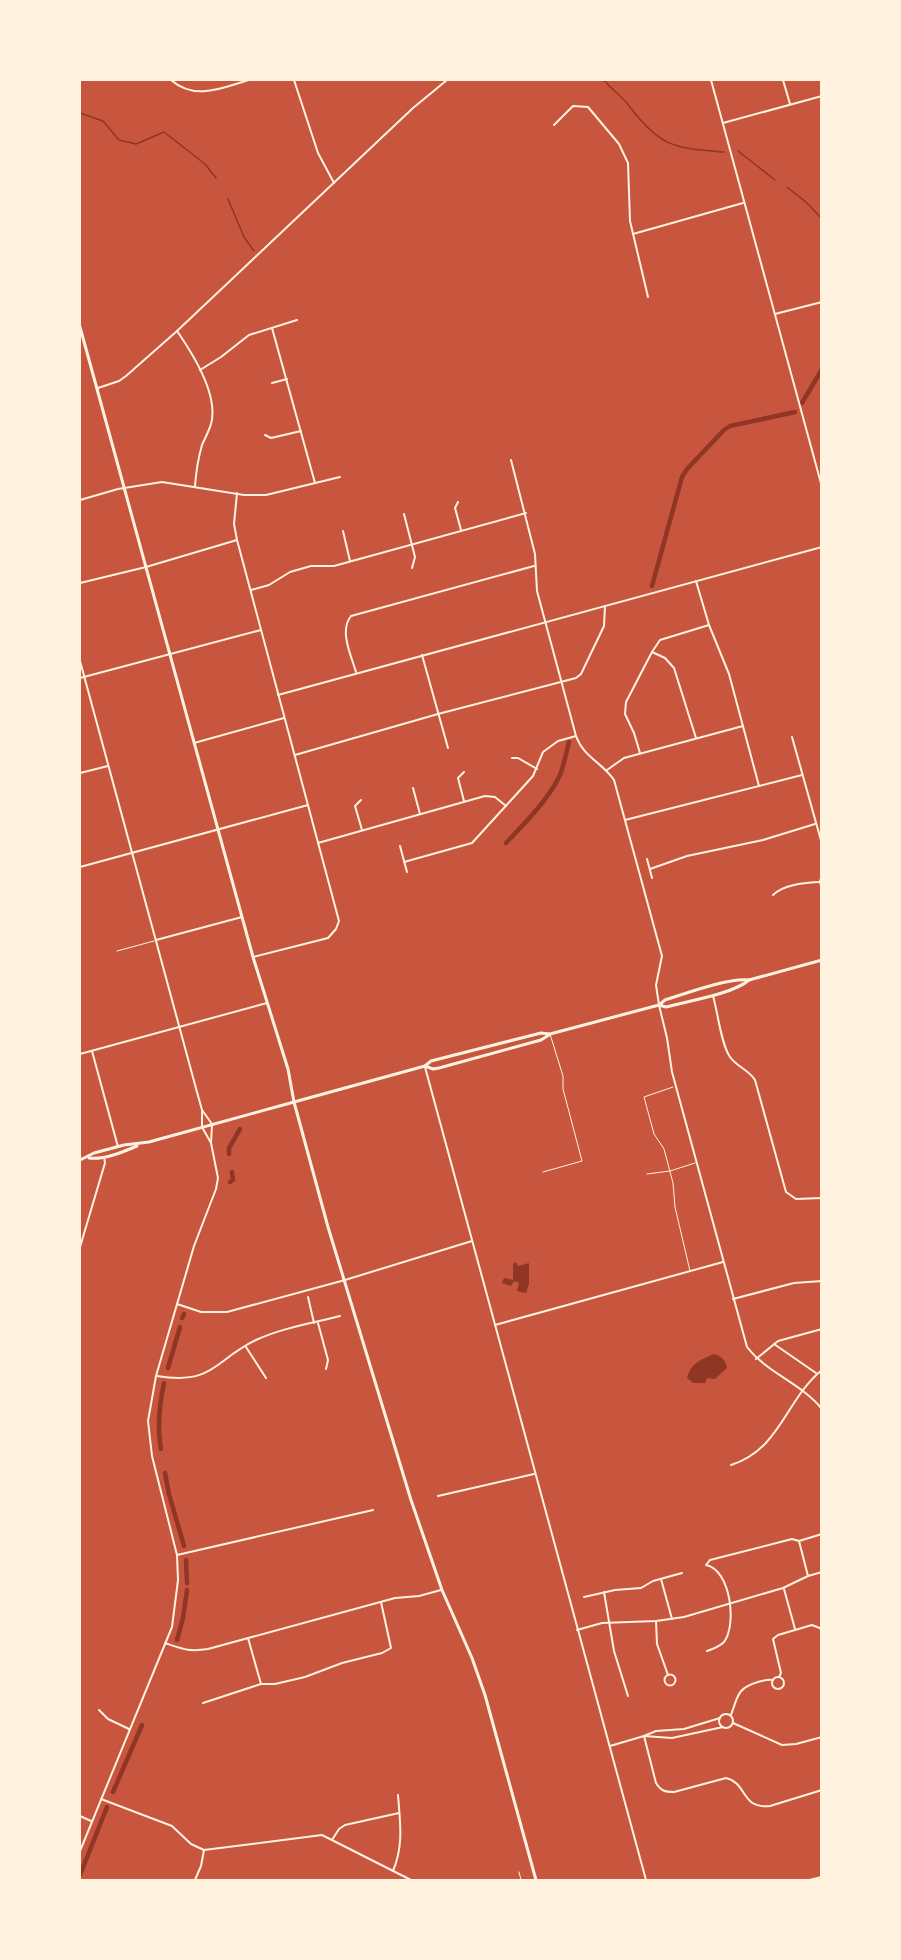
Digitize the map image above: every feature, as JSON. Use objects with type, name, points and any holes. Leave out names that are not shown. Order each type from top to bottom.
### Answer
[{"type":"main road","points":[[80,330],[253,957],[288,1069],[294,1102],[328,1227],[411,1500],[442,1590],[472,1658],[485,1695],[536,1881]]},
{"type":"main road","points":[[659,1005],[666,1007],[713,995],[741,986],[749,980],[822,960]]},
{"type":"main road","points":[[80,1160],[118,1147],[171,1136],[425,1066],[431,1061],[541,1034],[550,1034],[659,1005],[665,1000],[740,979],[749,980]]},
{"type":"main road","points":[[425,1066],[433,1070],[541,1040],[550,1034]]},
{"type":"main road","points":[[87,1157],[96,1159],[126,1151],[140,1144]]},
{"type":"street","points":[[171,80],[186,89],[203,93],[249,80]]},
{"type":"street","points":[[294,80],[318,153],[334,183]]},
{"type":"street","points":[[97,388],[119,381],[126,376],[177,331],[413,108],[447,80]]},
{"type":"street","points":[[711,80],[822,487]]},
{"type":"street","points":[[783,80],[790,104]]},
{"type":"street","points":[[723,123],[822,96]]},
{"type":"street","points":[[554,125],[573,106],[588,107],[619,144],[628,163],[629,212],[648,297]]},
{"type":"street","points":[[633,234],[743,203]]},
{"type":"street","points":[[774,315],[822,302]]},
{"type":"street","points":[[200,370],[249,335],[297,321]]},
{"type":"street","points":[[272,328],[315,483]]},
{"type":"street","points":[[177,331],[200,370],[211,395],[213,411],[211,424],[199,457],[195,486]]},
{"type":"street","points":[[272,383],[287,379]]},
{"type":"street","points":[[265,435],[272,438],[301,431]]},
{"type":"street","points":[[511,460],[535,554],[537,591],[576,736],[580,748],[607,770],[614,780],[662,956],[656,985],[668,1038],[675,1087],[747,1347],[756,1359],[803,1391],[822,1409]]},
{"type":"street","points":[[80,500],[124,488],[162,482],[237,494],[266,495],[340,477]]},
{"type":"street","points":[[237,494],[234,524],[237,540],[339,921],[336,929],[328,938],[253,957]]},
{"type":"street","points":[[458,502],[455,508],[461,530]]},
{"type":"street","points":[[251,590],[269,585],[290,572],[311,566],[334,566],[526,513]]},
{"type":"street","points":[[404,514],[415,556],[412,568]]},
{"type":"street","points":[[343,531],[350,561]]},
{"type":"street","points":[[80,583],[146,567],[237,540]]},
{"type":"street","points":[[278,695],[822,547]]},
{"type":"street","points":[[356,672],[345,631],[346,622],[351,616],[534,566]]},
{"type":"street","points":[[696,581],[709,625],[729,674],[759,786]]},
{"type":"street","points":[[295,755],[576,678],[581,674],[604,626],[605,606]]},
{"type":"street","points":[[640,753],[625,714],[626,702],[652,652],[660,640],[709,625]]},
{"type":"street","points":[[80,678],[261,630]]},
{"type":"street","points":[[652,652],[665,658],[674,668],[696,738]]},
{"type":"street","points":[[422,655],[448,748]]},
{"type":"street","points":[[80,661],[180,1027],[201,1110],[202,1127],[211,1143],[218,1172],[216,1189],[194,1246],[156,1376],[148,1421],[150,1444],[177,1555],[177,1595],[172,1627],[80,1851]]},
{"type":"street","points":[[194,743],[284,718]]},
{"type":"street","points":[[607,770],[624,758],[743,726]]},
{"type":"street","points":[[404,862],[470,844],[533,776],[543,752],[558,741],[576,736]]},
{"type":"street","points":[[792,737],[822,844]]},
{"type":"street","points":[[512,758],[518,758],[537,769]]},
{"type":"street","points":[[80,773],[108,766]]},
{"type":"street","points":[[464,772],[458,778],[464,802]]},
{"type":"street","points":[[625,820],[802,775]]},
{"type":"street","points":[[413,788],[420,814]]},
{"type":"street","points":[[318,843],[485,796],[495,797],[506,806]]},
{"type":"street","points":[[361,800],[355,806],[362,830]]},
{"type":"street","points":[[80,867],[308,805]]},
{"type":"street","points":[[650,869],[687,856],[763,840],[815,824]]},
{"type":"street","points":[[400,846],[407,872]]},
{"type":"street","points":[[646,859],[652,878]]},
{"type":"street","points":[[822,874],[820,882],[822,890]]},
{"type":"street","points":[[773,895],[777,890],[803,883],[820,882]]},
{"type":"street","points":[[156,940],[242,917]]},
{"type":"street","points":[[713,995],[730,1057],[750,1072],[755,1080],[783,1186],[790,1197],[803,1200],[822,1198]]},
{"type":"street","points":[[80,1054],[267,1004]]},
{"type":"street","points":[[92,1051],[118,1147]]},
{"type":"street","points":[[425,1066],[553,1545],[646,1881]]},
{"type":"street","points":[[201,1110],[212,1124],[211,1143]]},
{"type":"street","points":[[80,1247],[105,1163],[104,1156]]},
{"type":"street","points":[[177,1304],[201,1311],[227,1312],[345,1280],[473,1241]]},
{"type":"street","points":[[495,1325],[723,1263]]},
{"type":"street","points":[[733,1299],[794,1283],[822,1281]]},
{"type":"street","points":[[308,1297],[328,1360],[326,1369]]},
{"type":"street","points":[[156,1376],[186,1379],[200,1376],[270,1335],[340,1316]]},
{"type":"street","points":[[756,1359],[774,1344],[822,1329]]},
{"type":"street","points":[[774,1344],[817,1374]]},
{"type":"street","points":[[246,1347],[266,1378]]},
{"type":"street","points":[[731,1465],[755,1455],[764,1446],[803,1391],[822,1370]]},
{"type":"street","points":[[438,1496],[534,1474]]},
{"type":"street","points":[[177,1555],[373,1510]]},
{"type":"street","points":[[707,1651],[717,1648],[725,1641],[731,1610],[722,1577],[712,1566],[706,1565],[710,1560],[792,1539],[799,1541],[822,1533]]},
{"type":"street","points":[[799,1541],[808,1576]]},
{"type":"street","points":[[577,1630],[602,1623],[672,1619],[783,1588],[822,1572]]},
{"type":"street","points":[[584,1597],[640,1588],[661,1578],[682,1573]]},
{"type":"street","points":[[661,1578],[672,1619]]},
{"type":"street","points":[[783,1588],[795,1629]]},
{"type":"street","points":[[165,1643],[181,1650],[194,1651],[395,1598],[419,1596],[442,1590]]},
{"type":"street","points":[[604,1592],[618,1669],[628,1696]]},
{"type":"street","points":[[202,1703],[261,1684],[275,1684],[305,1677],[392,1648],[381,1602]]},
{"type":"street","points":[[656,1621],[657,1644],[668,1675]]},
{"type":"street","points":[[730,1714],[741,1690],[746,1685],[779,1677],[781,1673],[773,1639],[778,1635],[812,1625],[820,1628]]},
{"type":"street","points":[[248,1638],[261,1684]]},
{"type":"street","points":[[773,1680],[774,1687],[780,1688],[784,1682],[779,1677]]},
{"type":"street","points":[[99,1710],[108,1719],[129,1729]]},
{"type":"street","points":[[609,1746],[656,1731],[684,1729],[720,1718],[723,1714],[730,1714],[734,1718],[730,1727],[672,1738],[644,1736]]},
{"type":"street","points":[[720,1718],[719,1723],[723,1727]]},
{"type":"street","points":[[733,1723],[782,1745],[822,1737]]},
{"type":"street","points":[[644,1736],[656,1783],[666,1792],[674,1792],[726,1778],[734,1779],[746,1798],[761,1807],[822,1790]]},
{"type":"street","points":[[393,1871],[401,1847],[398,1795]]},
{"type":"street","points":[[101,1799],[172,1826],[191,1844],[204,1850],[322,1835],[411,1881]]},
{"type":"street","points":[[332,1840],[339,1829],[345,1826],[400,1813]]},
{"type":"street","points":[[80,1816],[91,1821]]},
{"type":"street","points":[[195,1881],[204,1850]]},
{"type":"street","points":[[809,1881],[822,1877]]},
{"type":"lane","points":[[117,951],[156,940]]},
{"type":"lane","points":[[543,1172],[582,1161],[563,1089],[563,1076],[550,1034]]},
{"type":"lane","points":[[675,1087],[644,1097],[654,1134],[664,1149],[670,1171],[675,1207],[690,1272]]},
{"type":"lane","points":[[647,1174],[670,1171],[696,1163]]},
{"type":"lane","points":[[519,1872],[521,1881]]},
{"type":"shaded area","points":[[516,1262],[518,1266],[529,1263],[529,1284],[526,1293],[517,1291],[519,1283],[514,1281],[511,1286],[502,1283],[504,1278],[513,1280],[513,1264]]},
{"type":"shaded area","points":[[714,1354],[723,1359],[727,1368],[715,1379],[707,1378],[705,1383],[693,1383],[687,1378],[694,1365]]},
{"type":"waterway","points":[[604,80],[641,121],[660,138],[681,147],[724,152]]},
{"type":"waterway","points":[[80,113],[103,121],[119,140],[136,144],[164,132],[205,164],[216,178]]},
{"type":"waterway","points":[[738,151],[775,180]]},
{"type":"waterway","points":[[787,187],[822,219]]},
{"type":"waterway","points":[[228,199],[244,237],[254,251]]},
{"type":"waterway","points":[[802,403],[822,369]]},
{"type":"waterway","points":[[652,586],[682,477],[687,469],[730,426],[795,412]]},
{"type":"waterway","points":[[506,843],[536,811],[555,784],[569,742]]},
{"type":"waterway","points":[[229,1154],[229,1148],[240,1129]]},
{"type":"waterway","points":[[230,1182],[233,1180],[232,1172]]},
{"type":"waterway","points":[[182,1318],[184,1314]]},
{"type":"waterway","points":[[168,1368],[180,1327]]},
{"type":"waterway","points":[[161,1449],[159,1416],[164,1383]]},
{"type":"waterway","points":[[165,1473],[184,1546]]},
{"type":"waterway","points":[[186,1560],[187,1583]]},
{"type":"waterway","points":[[177,1640],[187,1590]]},
{"type":"waterway","points":[[113,1792],[142,1725]]},
{"type":"waterway","points":[[80,1875],[107,1807]]}]
